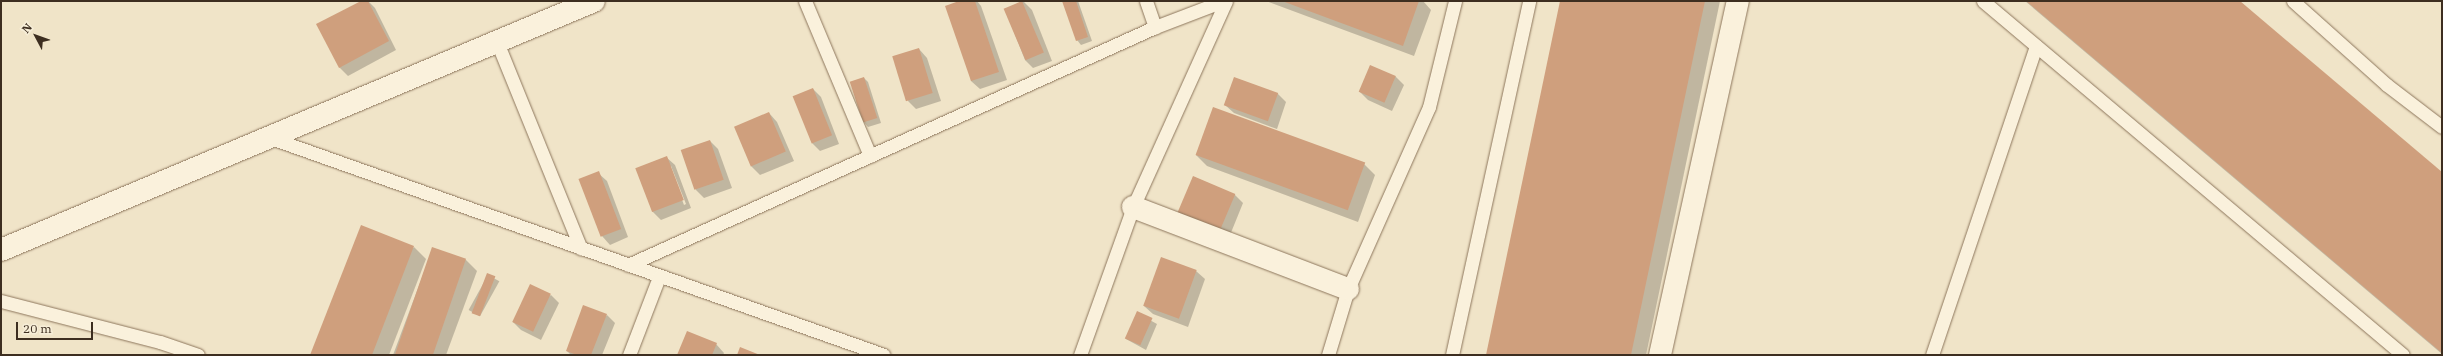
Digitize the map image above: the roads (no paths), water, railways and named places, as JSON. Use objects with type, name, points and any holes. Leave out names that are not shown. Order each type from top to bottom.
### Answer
[{"type":"street","points":[[1,250],[594,1]]},
{"type":"street","points":[[1660,355],[1738,1]]},
{"type":"street","points":[[1133,207],[1348,289]]},
{"type":"lane","points":[[805,1],[870,156]]},
{"type":"lane","points":[[1146,1],[1155,27]]},
{"type":"lane","points":[[628,265],[1155,27],[1225,1]]},
{"type":"lane","points":[[1080,355],[1133,207],[1225,1]]},
{"type":"lane","points":[[1328,355],[1348,289],[1429,107],[1455,1]]},
{"type":"lane","points":[[1452,355],[1529,1]]},
{"type":"lane","points":[[1983,1],[2403,355]]},
{"type":"lane","points":[[2294,1],[2387,84],[2442,127]]},
{"type":"lane","points":[[497,42],[581,249]]},
{"type":"lane","points":[[1932,355],[2036,46]]},
{"type":"lane","points":[[268,137],[884,355]]},
{"type":"lane","points":[[629,355],[659,276]]},
{"type":"lane","points":[[1,301],[160,342],[198,355]]}]
